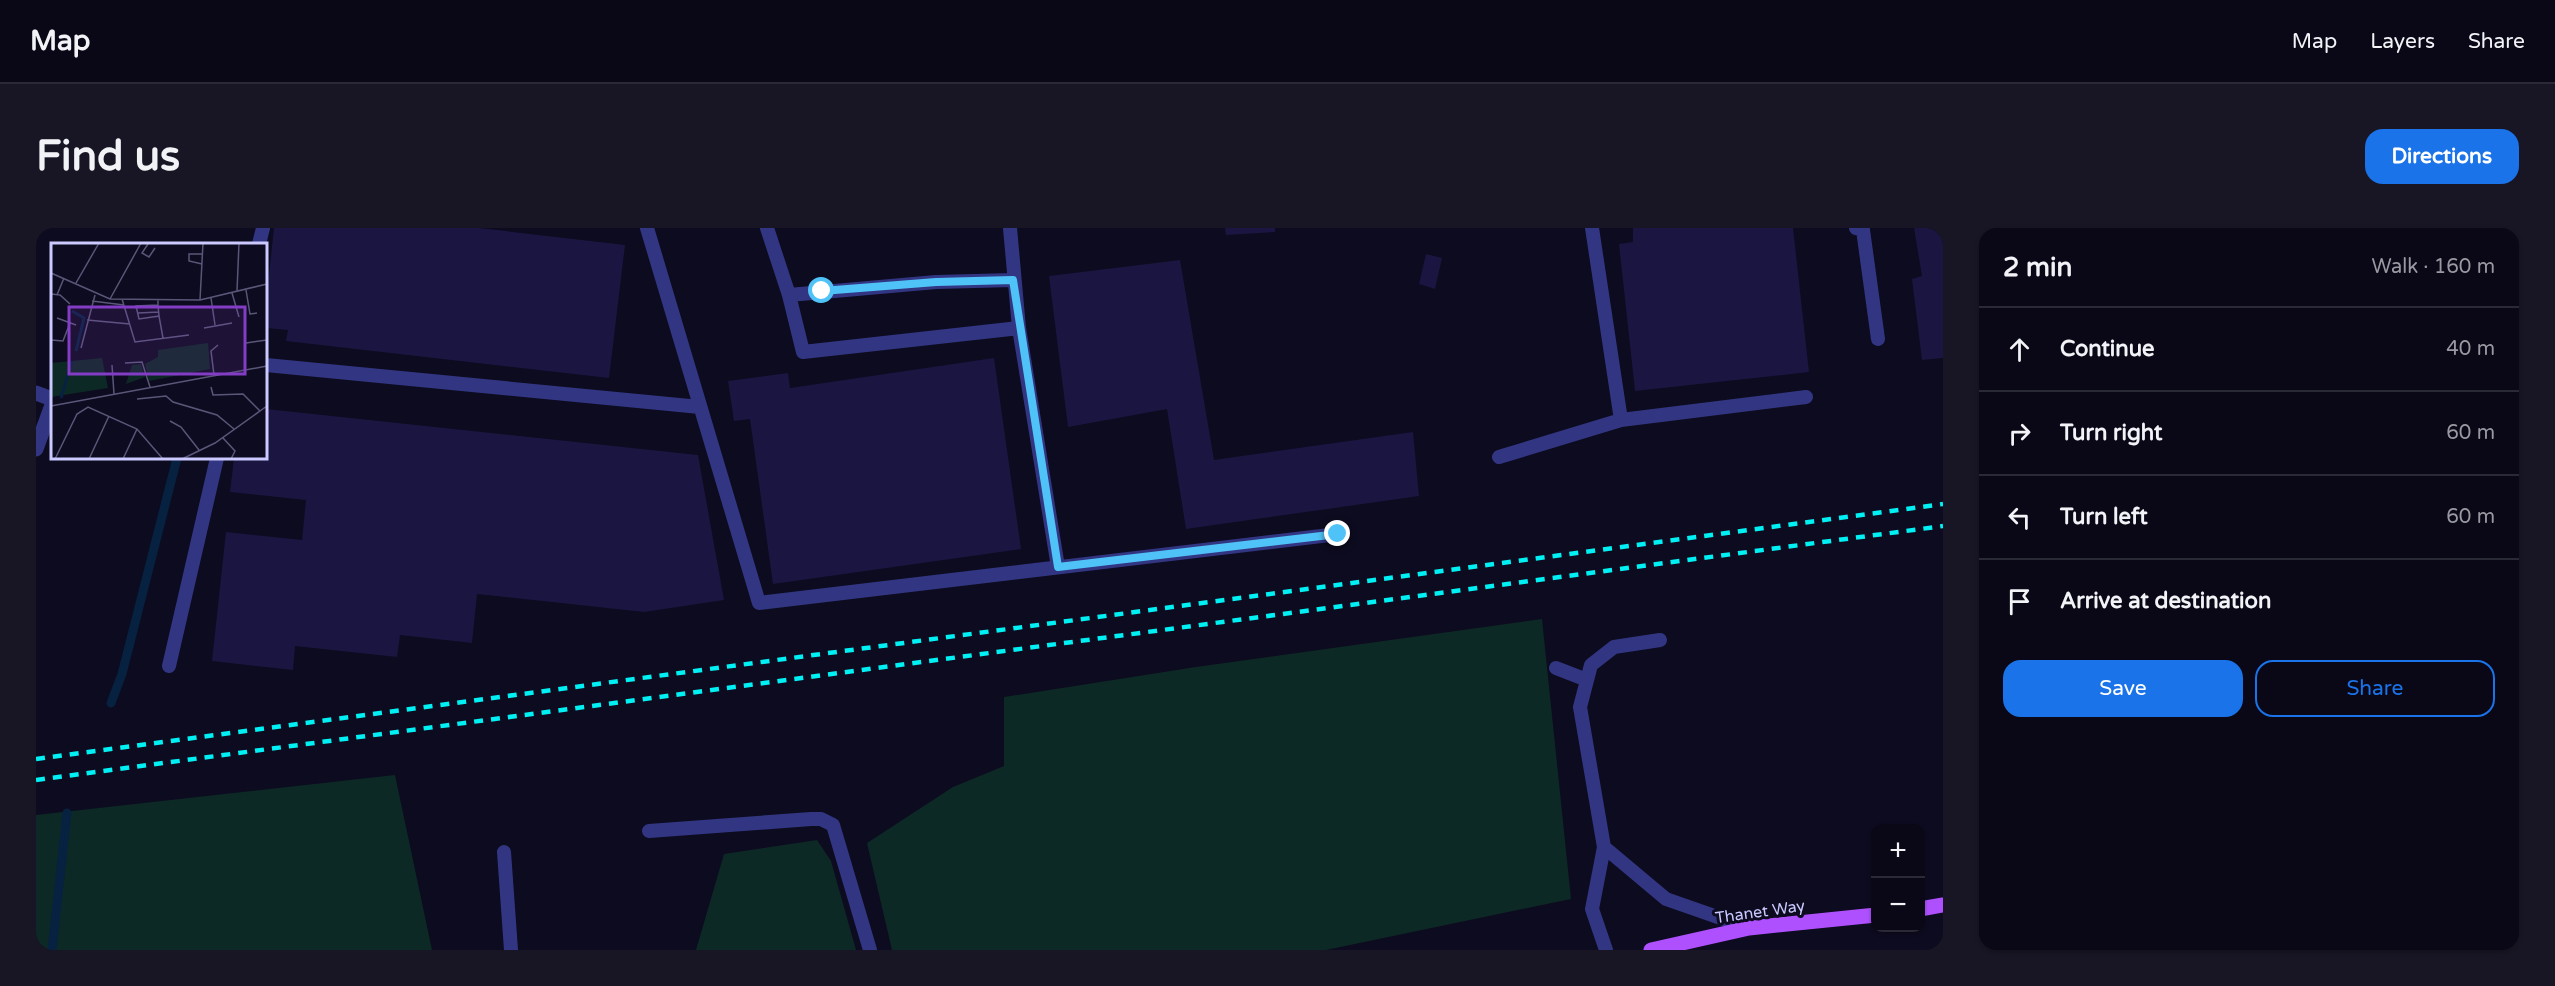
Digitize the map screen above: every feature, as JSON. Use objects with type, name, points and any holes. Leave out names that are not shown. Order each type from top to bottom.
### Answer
[{"type":"main road","points":[[1925,908],[1943,905]]},
{"type":"main road","name":"Thanet Way","points":[[1651,950],[1749,928],[1871,915]]},
{"type":"street","points":[[36,393],[51,399]]},
{"type":"street","points":[[36,449],[51,408]]},
{"type":"lane","points":[[259,243],[262,228]]},
{"type":"lane","points":[[647,228],[759,603],[1338,534]]},
{"type":"lane","points":[[767,228],[789,295],[803,352],[1019,328]]},
{"type":"lane","points":[[1010,228],[1019,328],[1058,567]]},
{"type":"lane","points":[[1592,228],[1621,420]]},
{"type":"lane","points":[[1856,228],[1863,230],[1878,339]]},
{"type":"lane","points":[[789,295],[936,282],[1013,280]]},
{"type":"lane","points":[[267,365],[700,407]]},
{"type":"lane","points":[[1499,457],[1621,420],[1806,398]]},
{"type":"lane","points":[[169,666],[217,459]]},
{"type":"lane","points":[[1606,950],[1592,909],[1604,847],[1580,707],[1591,665],[1614,647],[1660,640]]},
{"type":"lane","points":[[1556,668],[1587,680]]},
{"type":"lane","points":[[650,831],[811,819],[821,819],[833,825],[870,950]]},
{"type":"lane","points":[[1604,847],[1666,899],[1749,928]]},
{"type":"lane","points":[[504,852],[511,950]]},
{"type":"green space","points":[[1542,619],[1571,899],[1326,950],[892,950],[867,843],[953,787],[1004,766],[1004,697],[1196,667]]},
{"type":"green space","points":[[395,775],[432,950],[36,950],[36,815]]},
{"type":"green space","points":[[817,840],[831,861],[856,950],[696,950],[724,854]]},
{"type":"building","points":[[274,228],[479,228],[625,245],[609,378],[286,341],[288,330],[267,328],[267,294]]},
{"type":"building","points":[[1225,228],[1275,228],[1275,232],[1226,235]]},
{"type":"building","points":[[1633,228],[1793,228],[1809,372],[1635,391],[1619,244],[1633,242]]},
{"type":"building","points":[[1914,228],[1943,228],[1943,358],[1922,360],[1912,279],[1922,276]]},
{"type":"building","points":[[1426,254],[1442,258],[1435,289],[1419,284]]},
{"type":"building","points":[[1180,260],[1214,460],[1413,432],[1419,496],[1186,529],[1167,409],[1068,427],[1049,276]]},
{"type":"building","points":[[994,358],[1021,549],[773,584],[750,419],[734,421],[728,381],[788,373],[790,388]]},
{"type":"building","points":[[267,409],[698,455],[724,600],[644,612],[477,594],[472,643],[400,635],[397,657],[295,646],[293,670],[212,661],[226,532],[302,540],[306,500],[230,492],[234,459],[267,459]]},
{"type":"waterway","points":[[111,703],[122,674],[177,459]]},
{"type":"waterway","points":[[52,950],[67,813]]},
{"type":"railway","points":[[36,759],[1943,504]]},
{"type":"railway","points":[[36,780],[1943,526]]},
{"type":"route","points":[[822,291],[936,282],[1013,280],[1058,567],[1338,534]]}]
